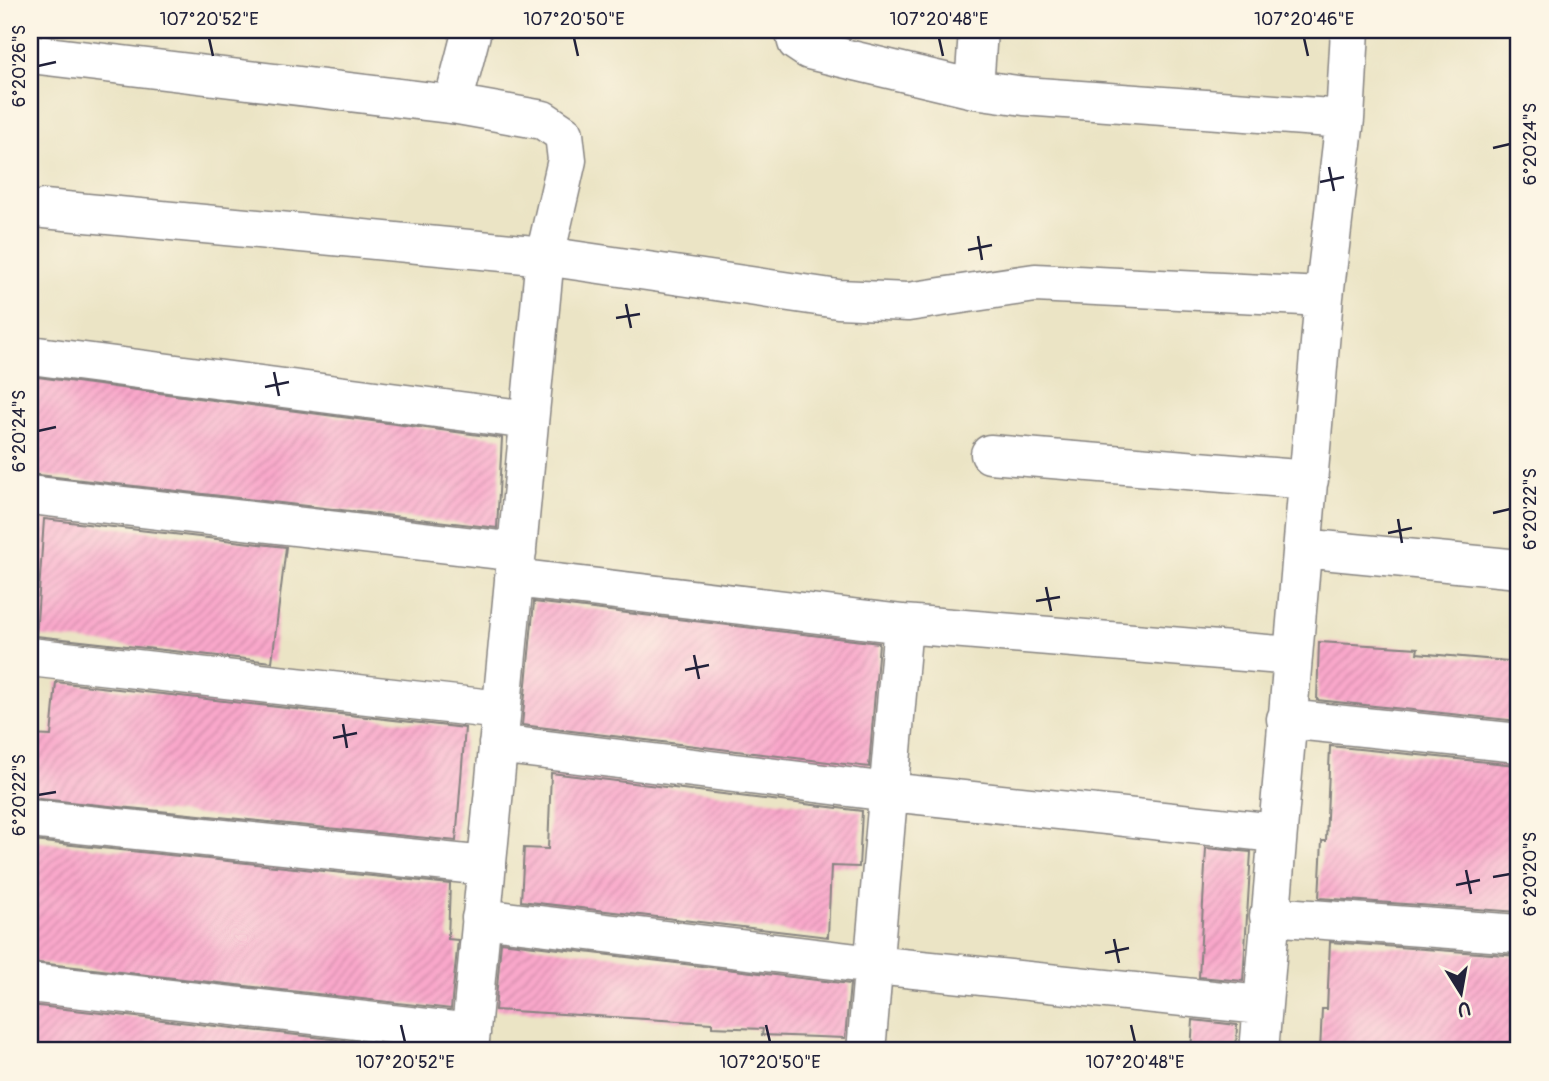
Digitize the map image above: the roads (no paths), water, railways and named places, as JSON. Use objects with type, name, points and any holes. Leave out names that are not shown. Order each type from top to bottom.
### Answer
[{"type":"street","points":[[458,105],[457,88],[472,30]]},
{"type":"street","points":[[794,30],[797,42],[809,50],[974,89],[1024,96],[1345,120]]},
{"type":"street","points":[[974,89],[978,30]]},
{"type":"street","points":[[1259,1051],[1324,297],[1345,120],[1350,30]]},
{"type":"street","points":[[30,54],[458,105],[543,120],[564,134],[567,160],[545,256],[470,1042],[30,983]]},
{"type":"street","points":[[44,209],[545,256],[838,299],[908,302],[1035,283],[1324,297]]},
{"type":"street","points":[[38,356],[529,420]]},
{"type":"street","points":[[990,454],[1309,480]]},
{"type":"street","points":[[30,495],[903,624],[1292,656]]},
{"type":"street","points":[[1302,548],[1519,569]]},
{"type":"street","points":[[866,1051],[903,624]]},
{"type":"street","points":[[30,657],[500,727],[889,792],[1276,834]]},
{"type":"street","points":[[1286,719],[1519,743]]},
{"type":"street","points":[[30,819],[486,866]]},
{"type":"street","points":[[1269,916],[1519,934]]},
{"type":"street","points":[[481,918],[874,965],[1261,1004]]}]
